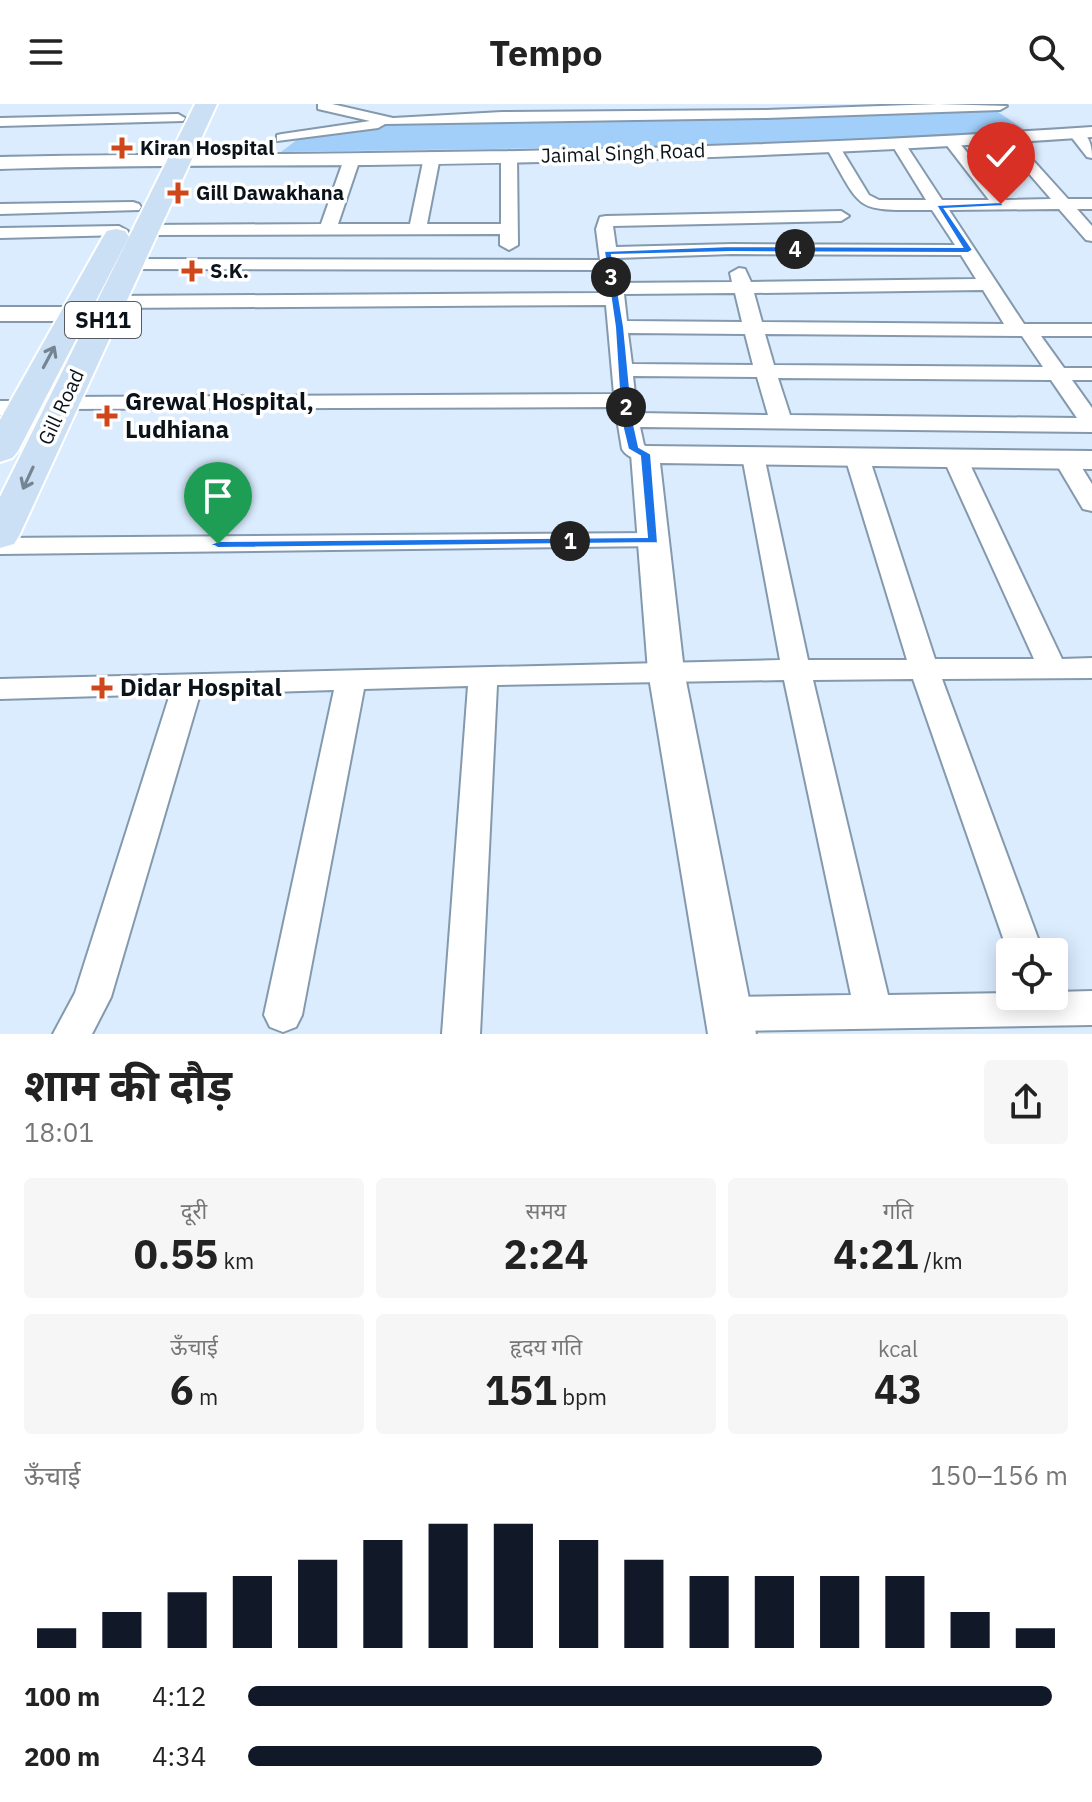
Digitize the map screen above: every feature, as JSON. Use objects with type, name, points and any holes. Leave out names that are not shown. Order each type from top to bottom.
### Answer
[{"type":"main road","name":"Gill Road","points":[[0,451],[11,408],[133,223],[166,159],[206,104]]},
{"type":"main road","name":"Gill Road","points":[[166,159],[181,111]]},
{"type":"main road","name":"Gill Road","points":[[0,536],[130,264],[133,223]]},
{"type":"street","points":[[323,106],[393,122]]},
{"type":"street","points":[[282,138],[393,122],[502,116],[766,114],[1000,106]]},
{"type":"street","points":[[0,122],[181,111]]},
{"type":"street","name":"Jaimal Singh Road","points":[[0,163],[509,156],[833,147],[1007,140],[1080,132]]},
{"type":"street","points":[[1080,132],[1092,154]]},
{"type":"street","points":[[1007,140],[1092,236]]},
{"type":"street","points":[[952,143],[1001,204]]},
{"type":"street","points":[[899,145],[990,284],[1092,425]]},
{"type":"street","points":[[833,147],[868,202],[891,207],[1092,204]]},
{"type":"street","points":[[0,209],[133,223],[417,230],[509,237],[509,156]]},
{"type":"street","points":[[417,230],[432,157]]},
{"type":"street","points":[[328,230],[352,159]]},
{"type":"street","points":[[841,216],[721,216],[606,221],[608,259],[620,327],[626,410],[633,449],[645,454],[1079,460],[1092,504]]},
{"type":"street","points":[[721,216],[781,421]]},
{"type":"street","points":[[0,233],[133,223]]},
{"type":"street","points":[[130,264],[608,259],[732,249],[968,250]]},
{"type":"street","points":[[111,302],[614,294],[743,286],[990,284]]},
{"type":"street","points":[[0,314],[71,314]]},
{"type":"street","points":[[620,327],[1092,330]]},
{"type":"street","points":[[624,370],[1092,374]]},
{"type":"street","points":[[63,403],[626,410],[781,421],[1092,425]]},
{"type":"street","points":[[645,454],[666,671],[731,1024],[873,1011],[996,1004]]},
{"type":"street","points":[[753,456],[796,670],[873,1011]]},
{"type":"street","points":[[857,457],[924,669],[1020,938]]},
{"type":"street","points":[[955,458],[1052,668]]},
{"type":"street","points":[[0,546],[654,541]]},
{"type":"street","points":[[0,689],[666,671],[1092,668]]},
{"type":"street","points":[[461,1034],[483,676]]},
{"type":"street","points":[[283,1015],[351,680]]},
{"type":"street","points":[[72,1034],[92,997],[188,684]]},
{"type":"street","points":[[1068,1005],[1092,1008]]},
{"type":"shaded area","points":[[995,110],[1025,130],[746,144],[281,152],[298,139],[396,124]]},
{"type":"place","name":"Kiran Hospital","points":[[122,148]]},
{"type":"place","name":"Gill Dawakhana","points":[[178,193]]},
{"type":"place","name":"S.K.","points":[[192,271]]},
{"type":"place","name":"Grewal Hospital, Ludhiana","points":[[107,416]]},
{"type":"place","name":"Didar Hospital","points":[[102,688]]},
{"type":"route","points":[[218,544],[654,541],[645,454],[633,449],[627,420],[620,327],[607,253],[732,249],[968,250],[939,206],[1001,204]]}]
